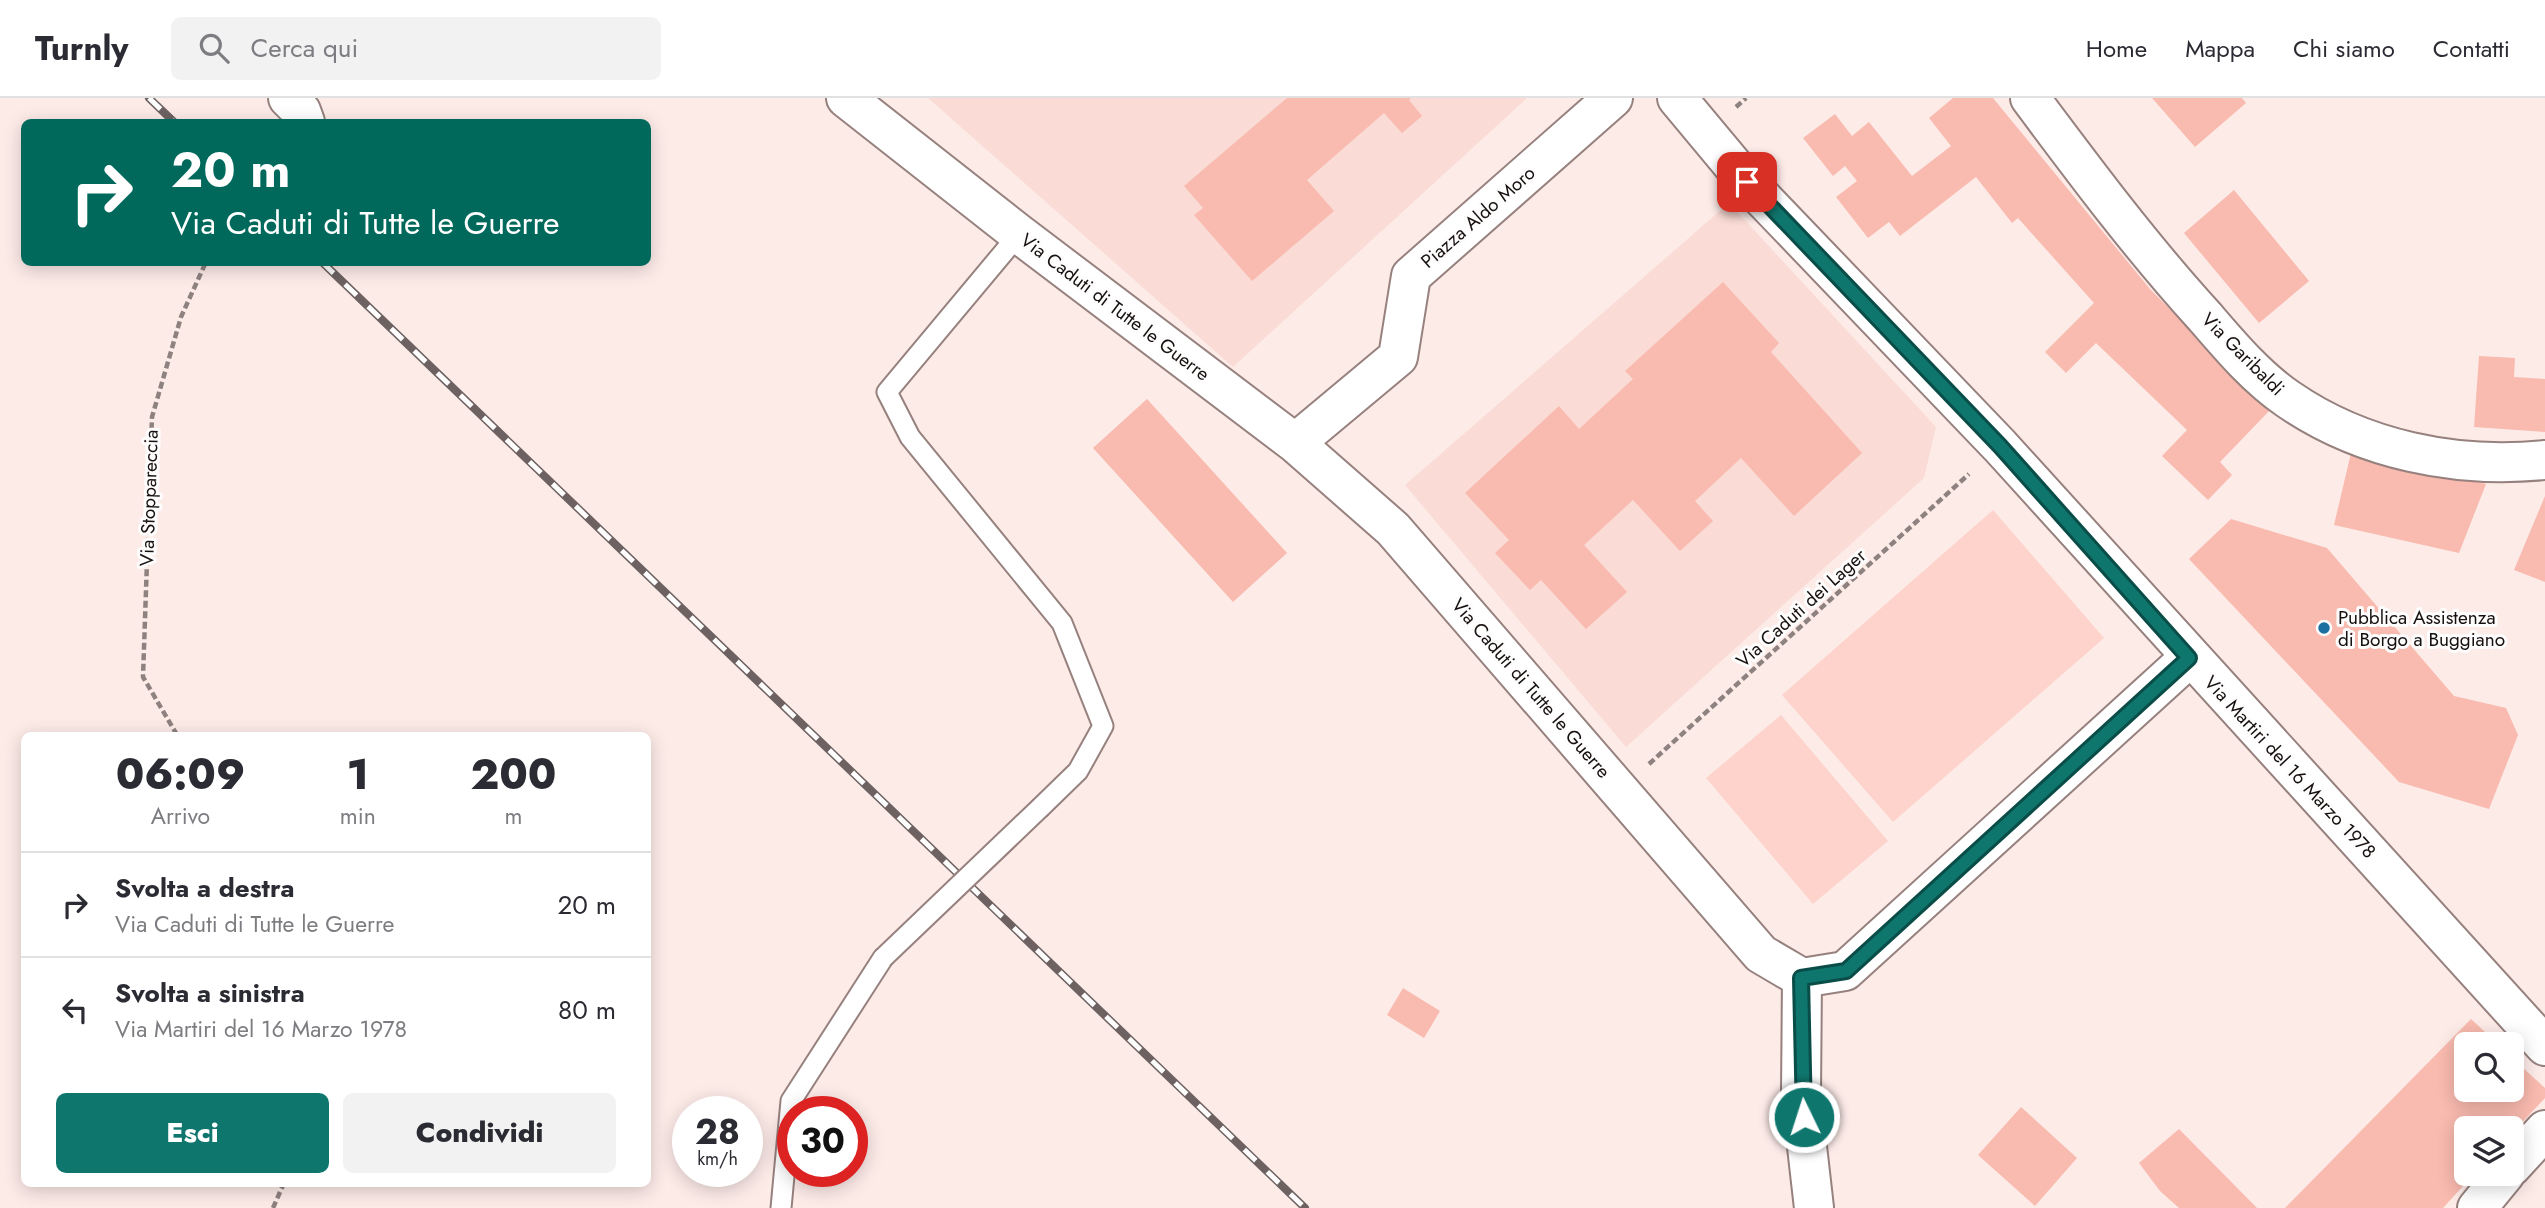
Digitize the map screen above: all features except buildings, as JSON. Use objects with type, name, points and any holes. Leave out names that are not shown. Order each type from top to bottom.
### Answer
[{"type":"street","points":[[288,98],[304,119]]},
{"type":"street","name":"Via Caduti di Tutte le Guerre","points":[[846,98],[1019,234],[1295,443],[1393,529],[1761,954],[1801,978]]},
{"type":"street","name":"Piazza Aldo Moro","points":[[1295,443],[1398,357],[1411,276],[1613,98]]},
{"type":"street","name":"Via Martiri del 16 Marzo 1978","points":[[1677,98],[1747,182],[2000,446],[2189,658],[2545,1046]]},
{"type":"street","name":"Via Garibaldi","points":[[2030,98],[2157,264],[2245,361],[2287,398],[2328,422],[2374,442],[2433,457],[2523,462],[2545,460]]},
{"type":"street","points":[[1814,1208],[1801,1094],[1801,978],[1846,971],[2189,658]]},
{"type":"street","points":[[2524,1153],[2545,1130]]},
{"type":"street","points":[[2477,1208],[2495,1186]]},
{"type":"lane","points":[[781,1208],[791,1101],[883,958],[1078,771],[1103,726],[1062,623],[910,437],[887,392],[1019,234]]},
{"type":"path","name":"Via Stoppareccia","points":[[175,732],[143,677],[152,418],[181,317],[204,266]]},
{"type":"path","name":"Via Caduti dei Lager","points":[[1620,791],[2000,446]]},
{"type":"path","points":[[273,1208],[282,1187]]},
{"type":"shaded area","points":[[928,98],[1527,98],[1233,367]]},
{"type":"shaded area","points":[[1729,203],[1936,427],[1924,478],[1626,747],[1405,485]]},
{"type":"shaded area","points":[[1993,510],[2104,638],[1893,822],[1782,695]]},
{"type":"shaded area","points":[[1781,715],[1888,841],[1813,904],[1706,778]]},
{"type":"railway","points":[[149,98],[171,119]]},
{"type":"railway","points":[[326,266],[1305,1208]]},
{"type":"place","name":"Pubblica Assistenza di Borgo a Buggiano","points":[[2324,628]]},
{"type":"route","points":[[1747,182],[2000,446],[2189,658],[1846,971],[1801,978],[1801,1094],[1804,1117]]}]
